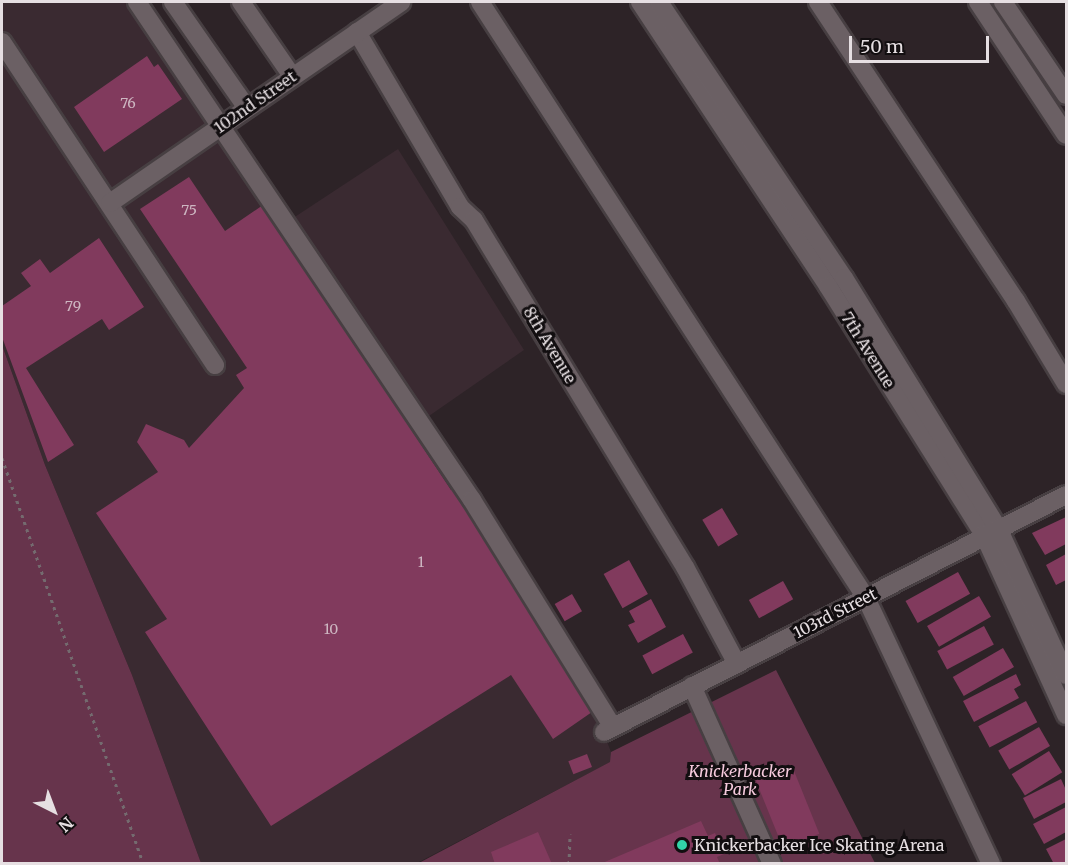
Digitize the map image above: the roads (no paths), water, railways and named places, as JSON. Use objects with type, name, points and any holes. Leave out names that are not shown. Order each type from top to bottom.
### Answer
[{"type":"street","points":[[137,2],[221,126]]},
{"type":"street","points":[[173,2],[247,108]]},
{"type":"street","points":[[241,2],[292,76]]},
{"type":"street","name":"102nd Street","points":[[110,203],[401,2]]},
{"type":"street","points":[[480,2],[866,598],[992,864]]},
{"type":"street","name":"7th Avenue","points":[[640,2],[686,56]]},
{"type":"street","name":"7th Avenue","points":[[659,2],[686,56],[842,292],[991,531],[1066,675]]},
{"type":"street","points":[[818,2],[1016,301],[1066,384]]},
{"type":"street","points":[[978,2],[1066,135]]},
{"type":"street","points":[[1003,2],[1066,95]]},
{"type":"street","name":"8th Avenue","points":[[357,32],[460,207],[474,220],[685,567],[737,664]]},
{"type":"street","points":[[2,42],[215,364]]},
{"type":"street","name":"103rd Street","points":[[221,126],[472,500],[608,730],[866,598],[991,531],[1066,495]]},
{"type":"street","name":"7th Avenue","points":[[991,531],[1066,715]]},
{"type":"street","points":[[692,686],[772,864]]},
{"type":"place","name":"Knickerbacker Ice Skating Arena","points":[[682,845]]},
{"type":"park label","name":"Knickerbacker Park","points":[[740,780]]}]
